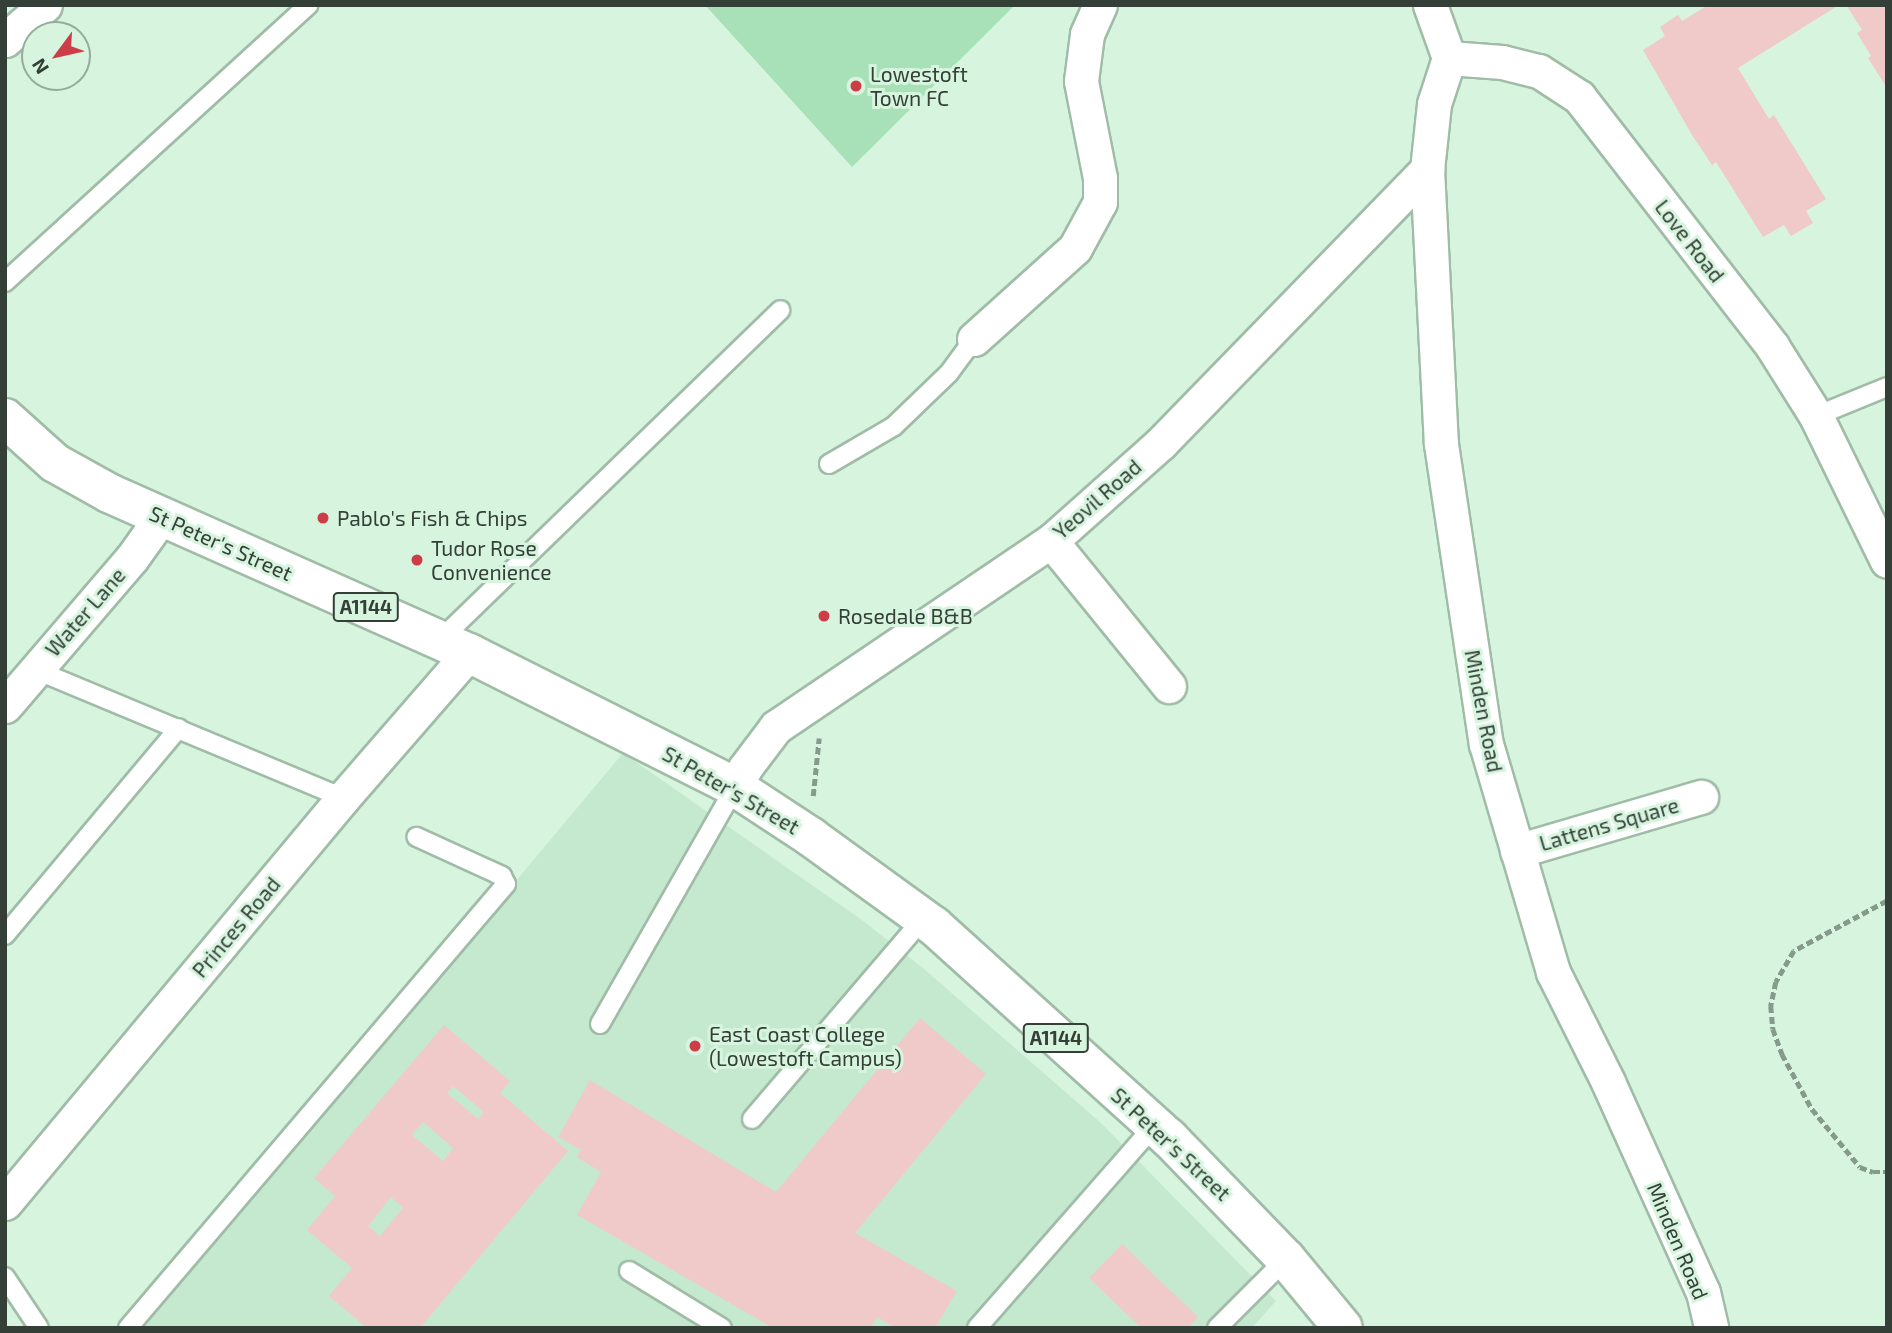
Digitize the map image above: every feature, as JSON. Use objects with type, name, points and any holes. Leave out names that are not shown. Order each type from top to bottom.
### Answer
[{"type":"main road","name":"St Peter's Street","points":[[5,418],[55,463],[109,493],[455,647],[735,788],[811,837],[923,919],[1154,1126],[1286,1259],[1343,1328]]},
{"type":"street","points":[[5,40],[45,5]]},
{"type":"street","points":[[974,339],[1075,248],[1100,202],[1100,178],[1081,81],[1087,34],[1100,5]]},
{"type":"street","points":[[1430,5],[1449,58]]},
{"type":"street","name":"Minden Road","points":[[1449,58],[1434,104],[1427,169],[1441,444],[1486,744],[1553,972],[1608,1082],[1703,1292],[1711,1328]]},
{"type":"street","name":"Love Road","points":[[1449,58],[1502,62],[1539,71],[1579,97],[1772,346],[1816,416],[1885,551]]},
{"type":"street","name":"Yeovil Road","points":[[735,788],[745,768],[776,727],[1051,541],[1161,443],[1427,169]]},
{"type":"street","name":"Water Lane","points":[[5,706],[132,558],[162,516]]},
{"type":"street","points":[[1051,541],[1170,686]]},
{"type":"street","name":"Princes Road","points":[[5,1203],[343,798],[455,647]]},
{"type":"street","name":"Lattens Square","points":[[1517,851],[1700,797]]},
{"type":"lane","points":[[5,282],[308,5]]},
{"type":"lane","points":[[455,647],[780,310]]},
{"type":"lane","points":[[829,464],[894,426],[949,373],[974,339]]},
{"type":"lane","points":[[1816,416],[1887,387]]},
{"type":"lane","points":[[36,670],[343,798]]},
{"type":"lane","points":[[5,935],[179,728]]},
{"type":"lane","points":[[600,1024],[735,788]]},
{"type":"lane","points":[[128,1328],[506,884],[502,876],[417,837]]},
{"type":"lane","points":[[752,1119],[923,919]]},
{"type":"lane","points":[[977,1328],[1154,1126]]},
{"type":"lane","points":[[1217,1328],[1286,1259]]},
{"type":"lane","points":[[629,1271],[722,1328]]},
{"type":"lane","points":[[5,1277],[39,1328]]},
{"type":"path","points":[[809,704],[821,723],[812,807],[824,816],[811,837]]},
{"type":"path","points":[[1887,901],[1794,951],[1776,982],[1771,1006],[1773,1030],[1782,1054],[1812,1109],[1860,1167],[1873,1172],[1887,1172]]},
{"type":"shaded area","name":"Lowestoft Town FC","points":[[705,5],[1015,5],[852,167]]},
{"type":"shaded area","name":"East Coast College (Lowestoft Campus)","points":[[623,753],[862,920],[924,969],[1101,1123],[1276,1301],[1252,1328],[142,1328]]},
{"type":"building","points":[[1708,5],[1839,5],[1738,68],[1769,119],[1774,115],[1826,199],[1806,211],[1813,223],[1791,236],[1784,225],[1763,237],[1716,162],[1712,165],[1692,135],[1643,50],[1665,36],[1660,27],[1678,15],[1682,21]]},
{"type":"building","points":[[1846,5],[1887,5],[1887,88],[1868,58],[1871,56],[1857,33],[1862,30]]},
{"type":"building","points":[[920,1018],[986,1074],[855,1233],[957,1291],[935,1328],[895,1328],[877,1317],[871,1328],[773,1328],[577,1215],[601,1172],[577,1157],[581,1150],[558,1137],[590,1080],[776,1192]]},
{"type":"building","points":[[444,1025],[510,1081],[500,1093],[568,1151],[420,1328],[367,1328],[329,1296],[352,1268],[307,1230],[335,1196],[314,1178]],"holes":[[[453,1086],[484,1112],[478,1119],[447,1093]],[[423,1122],[453,1148],[443,1161],[412,1135]],[[391,1197],[403,1208],[380,1236],[368,1226]]]},
{"type":"building","points":[[1122,1244],[1198,1317],[1188,1328],[1141,1328],[1089,1278]]},
{"type":"place","name":"Lowestoft Town FC","points":[[856,86]]},
{"type":"place","name":"Pablo's Fish & Chips","points":[[323,518]]},
{"type":"place","name":"Tudor Rose Convenience","points":[[417,560]]},
{"type":"place","name":"Rosedale B&B","points":[[824,616]]},
{"type":"place","name":"East Coast College (Lowestoft Campus)","points":[[695,1046]]}]
